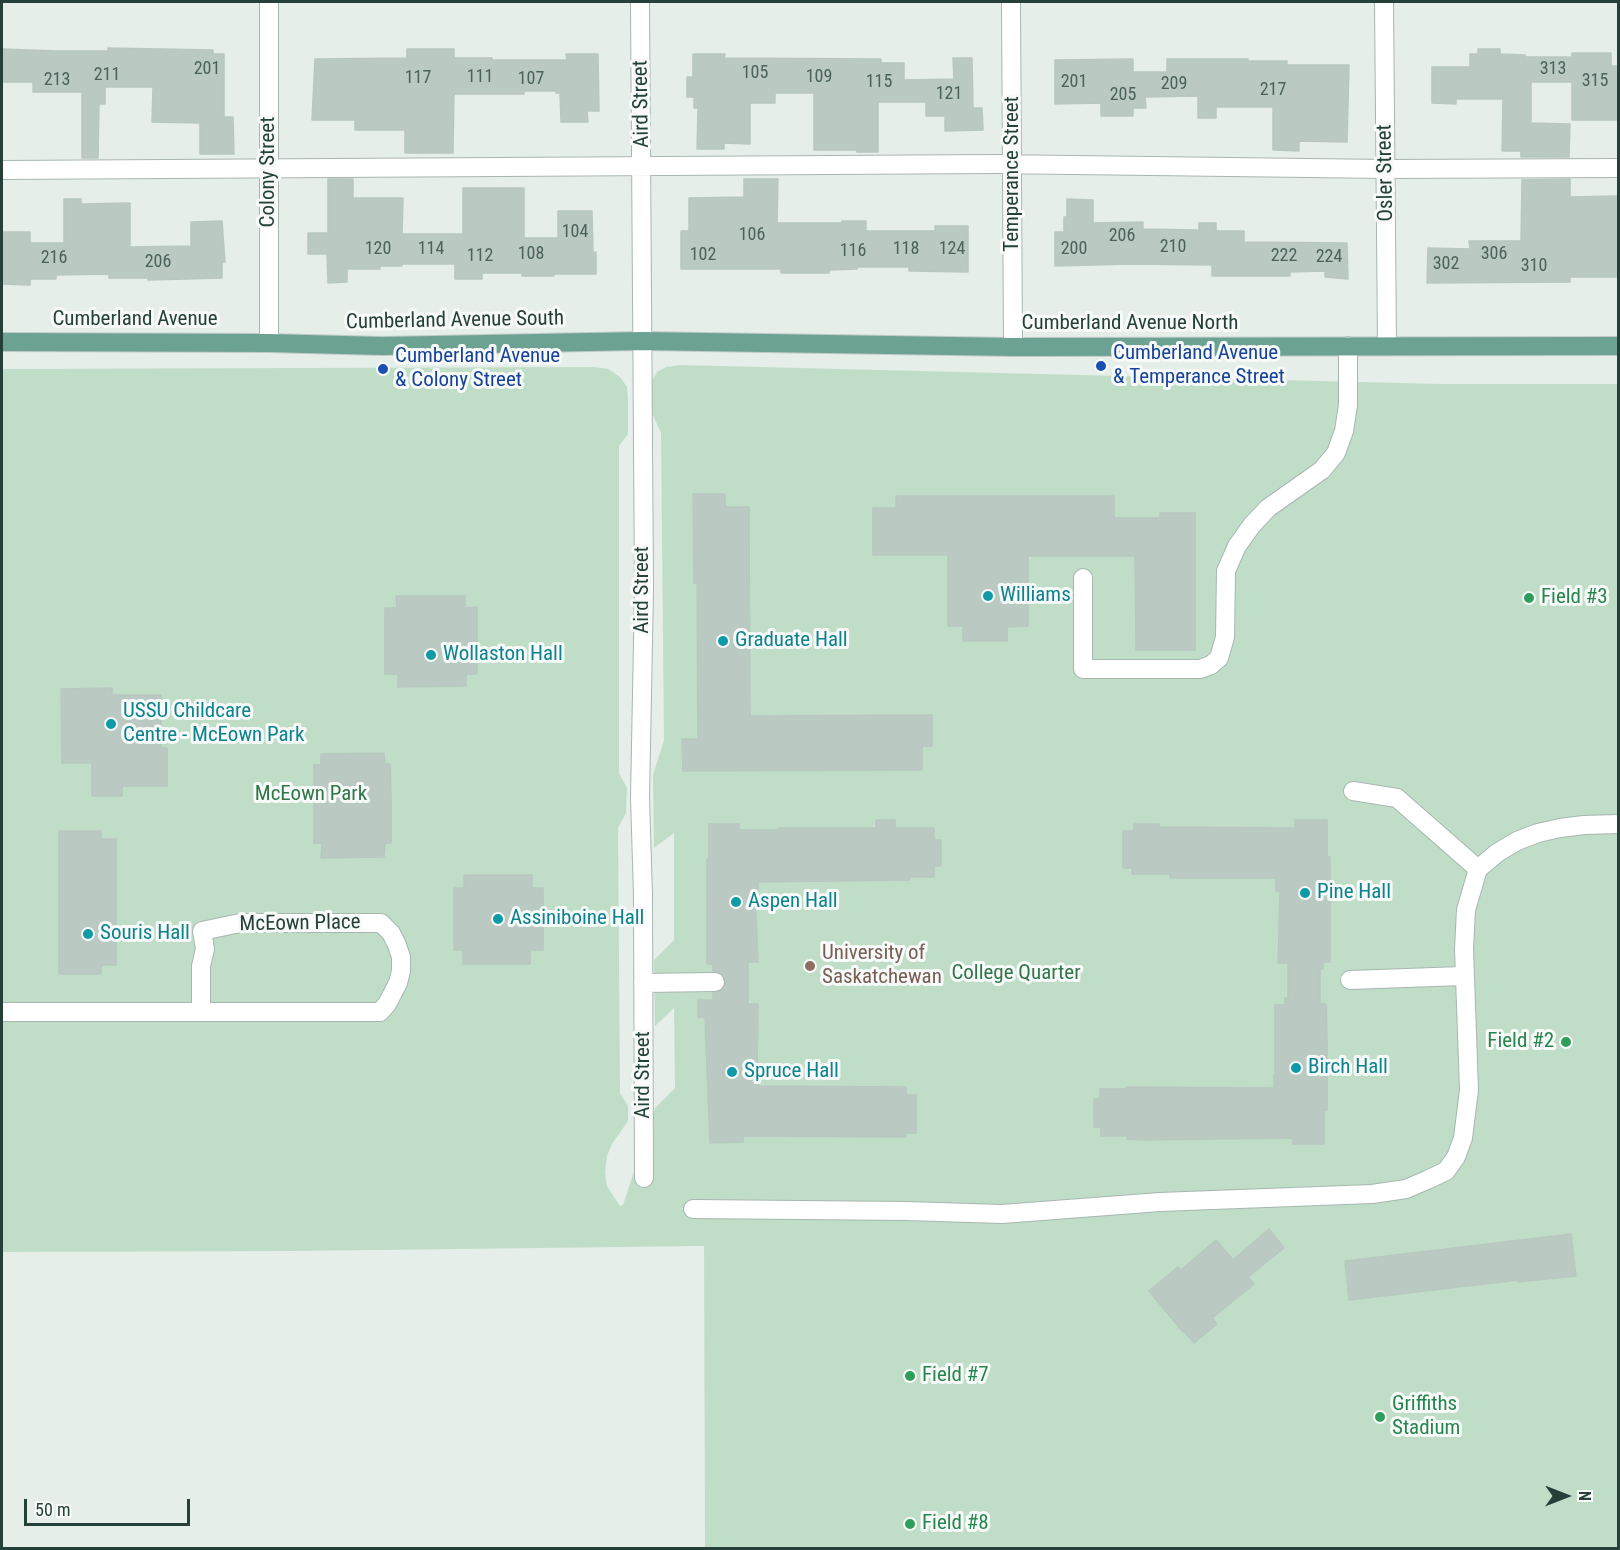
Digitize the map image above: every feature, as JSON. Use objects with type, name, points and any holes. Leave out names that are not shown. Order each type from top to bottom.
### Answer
[{"type":"main road","name":"Cumberland Avenue North","points":[[642,341],[1013,347],[1618,346]]},
{"type":"main road","name":"Cumberland Avenue South","points":[[269,343],[382,346],[642,341]]},
{"type":"main road","name":"Cumberland Avenue","points":[[2,342],[269,343]]},
{"type":"street","name":"Colony Street","points":[[269,2],[269,343]]},
{"type":"street","name":"Aird Street","points":[[640,2],[644,589],[640,798],[644,1178]]},
{"type":"street","name":"Temperance Street","points":[[1011,2],[1014,165],[1013,347]]},
{"type":"street","name":"Osler Street","points":[[1384,2],[1387,345]]},
{"type":"street","points":[[2,170],[1014,165],[1386,169],[1618,168]]},
{"type":"street","points":[[1083,578],[1083,669],[1200,669],[1211,665],[1219,658],[1225,637],[1226,571],[1237,546],[1268,508],[1322,470],[1336,453],[1344,431],[1348,405],[1348,346]]},
{"type":"street","points":[[1353,790],[1398,798],[1478,869]]},
{"type":"street","points":[[693,1209],[1002,1214],[1160,1202],[1371,1194],[1406,1189],[1446,1171],[1456,1157],[1463,1138],[1469,1090],[1463,976],[1467,910],[1478,869],[1497,853],[1538,833],[1576,826],[1618,824]]},
{"type":"street","name":"McEown Place","points":[[2,1012],[201,1012],[380,1012],[398,984],[401,957],[391,933],[381,923],[240,922],[202,931],[205,949],[201,966],[201,1012]]},
{"type":"street","points":[[1350,980],[1463,976]]},
{"type":"street","points":[[643,983],[715,982]]},
{"type":"green space","name":"University of Saskatchewan","points":[[680,365],[1440,384],[1618,384],[1618,1548],[705,1548],[704,1246],[2,1252],[2,369],[594,367],[608,369],[620,377],[627,387],[628,401],[628,434],[619,446],[619,773],[627,788],[626,813],[618,828],[620,1093],[628,1106],[628,1121],[612,1144],[607,1156],[605,1172],[607,1186],[620,1206],[623,1205],[655,1108],[675,1088],[674,1008],[655,1026],[654,960],[674,940],[674,833],[654,848],[653,775],[664,740],[661,433],[650,409],[651,383],[657,372],[666,367]]},
{"type":"building","points":[[108,48],[213,50],[213,54],[224,54],[224,117],[233,117],[234,154],[200,154],[200,123],[152,122],[153,87],[105,87],[105,104],[99,104],[98,158],[82,158],[82,92],[33,92],[33,82],[2,82],[2,49],[108,51]]},
{"type":"building","points":[[407,49],[454,49],[454,58],[492,58],[492,60],[567,60],[566,54],[598,54],[599,111],[587,111],[588,122],[561,122],[560,93],[556,91],[524,91],[524,94],[454,94],[453,153],[405,153],[405,130],[355,130],[355,120],[312,120],[315,59],[407,58]]},
{"type":"building","points":[[1478,49],[1500,49],[1500,54],[1525,55],[1525,57],[1572,57],[1572,53],[1611,53],[1611,66],[1618,66],[1618,120],[1572,120],[1572,82],[1531,82],[1531,123],[1570,124],[1569,157],[1521,157],[1521,151],[1502,151],[1503,99],[1456,99],[1456,104],[1432,103],[1432,67],[1470,67],[1470,54],[1478,54]]},
{"type":"building","points":[[693,54],[725,54],[724,58],[881,59],[881,63],[904,63],[904,80],[954,79],[953,58],[972,58],[973,108],[982,108],[983,130],[945,131],[945,116],[926,116],[926,102],[878,102],[878,152],[814,150],[814,93],[775,93],[775,103],[750,103],[750,144],[724,143],[724,149],[697,149],[698,108],[694,108],[694,97],[687,97],[687,77],[693,77]]},
{"type":"building","points":[[1133,59],[1133,72],[1167,72],[1167,59],[1248,59],[1248,61],[1287,61],[1287,65],[1349,65],[1347,142],[1299,141],[1299,151],[1273,150],[1273,107],[1216,107],[1216,118],[1198,118],[1198,96],[1145,97],[1146,108],[1133,108],[1133,116],[1101,116],[1101,103],[1055,104],[1055,60]]},
{"type":"building","points":[[328,179],[353,179],[353,198],[403,198],[402,234],[463,234],[463,188],[524,188],[524,238],[558,238],[558,211],[592,211],[596,274],[522,276],[522,273],[482,273],[482,279],[455,279],[455,264],[402,264],[402,266],[380,266],[380,269],[347,269],[347,282],[328,283],[327,254],[308,254],[308,233],[328,233]]},
{"type":"building","points":[[744,179],[778,179],[777,223],[866,221],[866,231],[935,231],[935,226],[968,226],[968,272],[909,271],[909,267],[857,267],[857,269],[829,270],[829,273],[781,273],[781,269],[681,269],[681,231],[689,231],[689,198],[744,197]]},
{"type":"building","points":[[1570,179],[1570,197],[1618,196],[1618,277],[1570,277],[1570,282],[1427,283],[1428,248],[1470,249],[1469,241],[1521,241],[1522,180]]},
{"type":"building","points":[[64,199],[81,199],[81,204],[130,203],[130,247],[191,246],[191,222],[222,221],[225,262],[222,262],[222,278],[148,280],[148,278],[109,278],[109,274],[56,275],[56,279],[30,279],[30,285],[2,284],[2,232],[30,232],[30,243],[64,243]]},
{"type":"building","points":[[1067,199],[1093,200],[1093,223],[1143,222],[1143,229],[1199,230],[1199,223],[1216,223],[1216,231],[1244,231],[1244,242],[1347,243],[1348,279],[1325,277],[1325,271],[1290,272],[1290,276],[1212,276],[1212,265],[1055,266],[1055,232],[1064,232]]},
{"type":"building","name":"Graduate Hall","points":[[693,494],[725,494],[725,507],[749,507],[750,716],[932,715],[932,746],[922,746],[922,770],[683,771],[682,739],[698,739],[697,583],[694,583]]},
{"type":"building","name":"Williams","points":[[896,496],[1114,496],[1114,518],[1160,518],[1160,513],[1195,513],[1195,650],[1136,650],[1135,556],[1028,556],[1028,626],[1007,627],[1007,641],[963,641],[963,626],[948,626],[948,555],[873,555],[873,508],[896,508]]},
{"type":"building","name":"Wollaston Hall","points":[[396,596],[465,596],[465,608],[477,607],[477,674],[466,674],[466,686],[398,687],[398,674],[385,674],[385,608],[397,608]]},
{"type":"building","name":"USSU Childcare Centre - McEown Park","points":[[112,688],[112,695],[161,695],[161,748],[167,748],[167,786],[122,786],[122,796],[92,796],[92,763],[62,763],[61,689]]},
{"type":"building","points":[[384,753],[385,764],[390,764],[391,843],[385,843],[384,857],[321,858],[322,843],[314,843],[314,765],[321,765],[321,754]]},
{"type":"building","points":[[876,820],[895,820],[895,828],[934,828],[934,840],[941,840],[941,866],[934,866],[934,877],[910,877],[910,880],[758,882],[758,892],[755,892],[758,962],[748,962],[748,1004],[758,1004],[757,1074],[759,1074],[759,1086],[906,1087],[906,1095],[916,1095],[916,1133],[906,1133],[906,1137],[743,1136],[743,1142],[710,1143],[705,1017],[698,1017],[698,1000],[713,1000],[713,993],[721,991],[726,982],[721,973],[713,971],[713,964],[707,964],[709,824],[739,824],[739,830],[876,828]]},
{"type":"building","points":[[1295,820],[1327,820],[1327,857],[1330,857],[1330,962],[1323,962],[1323,969],[1320,969],[1320,1004],[1326,1004],[1327,1036],[1327,1110],[1324,1110],[1324,1144],[1293,1144],[1293,1138],[1142,1140],[1127,1139],[1127,1136],[1101,1136],[1101,1127],[1094,1127],[1094,1099],[1100,1099],[1100,1089],[1126,1089],[1126,1087],[1274,1088],[1275,1005],[1285,1005],[1285,998],[1288,998],[1288,963],[1278,963],[1280,891],[1276,891],[1276,878],[1170,878],[1170,874],[1132,874],[1132,868],[1123,868],[1123,831],[1134,831],[1134,824],[1159,824],[1159,827],[1295,828]]},
{"type":"building","name":"Souris Hall","points":[[59,831],[101,831],[101,839],[116,839],[116,965],[101,965],[101,974],[59,974]]},
{"type":"building","name":"Assiniboine Hall","points":[[464,875],[532,875],[532,888],[543,888],[543,950],[530,950],[530,964],[463,964],[463,950],[454,950],[454,888],[464,888]]},
{"type":"building","points":[[1269,1229],[1284,1248],[1248,1277],[1254,1284],[1212,1318],[1217,1324],[1194,1343],[1149,1291],[1178,1267],[1181,1270],[1216,1240],[1233,1260]]},
{"type":"building","points":[[1571,1234],[1576,1276],[1518,1282],[1518,1280],[1349,1300],[1345,1261]]},
{"type":"place","name":"Cumberland Avenue & Temperance Street","points":[[1101,366]]},
{"type":"place","name":"Cumberland Avenue & Colony Street","points":[[383,369]]},
{"type":"place","name":"Williams","points":[[988,596]]},
{"type":"place","name":"Field #3","points":[[1529,598]]},
{"type":"place","name":"Graduate Hall","points":[[723,641]]},
{"type":"place","name":"Wollaston Hall","points":[[431,655]]},
{"type":"place","name":"USSU Childcare Centre - McEown Park","points":[[111,724]]},
{"type":"place","name":"Pine Hall","points":[[1305,893]]},
{"type":"place","name":"Aspen Hall","points":[[736,902]]},
{"type":"place","name":"Assiniboine Hall","points":[[498,919]]},
{"type":"place","name":"Souris Hall","points":[[88,934]]},
{"type":"place","name":"University of Saskatchewan","points":[[810,966]]},
{"type":"place","name":"Field #2","points":[[1566,1042]]},
{"type":"place","name":"Birch Hall","points":[[1296,1068]]},
{"type":"place","name":"Spruce Hall","points":[[732,1072]]},
{"type":"place","name":"Field #7","points":[[910,1376]]},
{"type":"place","name":"Griffiths Stadium","points":[[1380,1417]]},
{"type":"place","name":"Field #8","points":[[910,1524]]},
{"type":"park label","name":"McEown Park","points":[[311,795]]},
{"type":"park label","name":"College Quarter","points":[[1016,974]]}]
